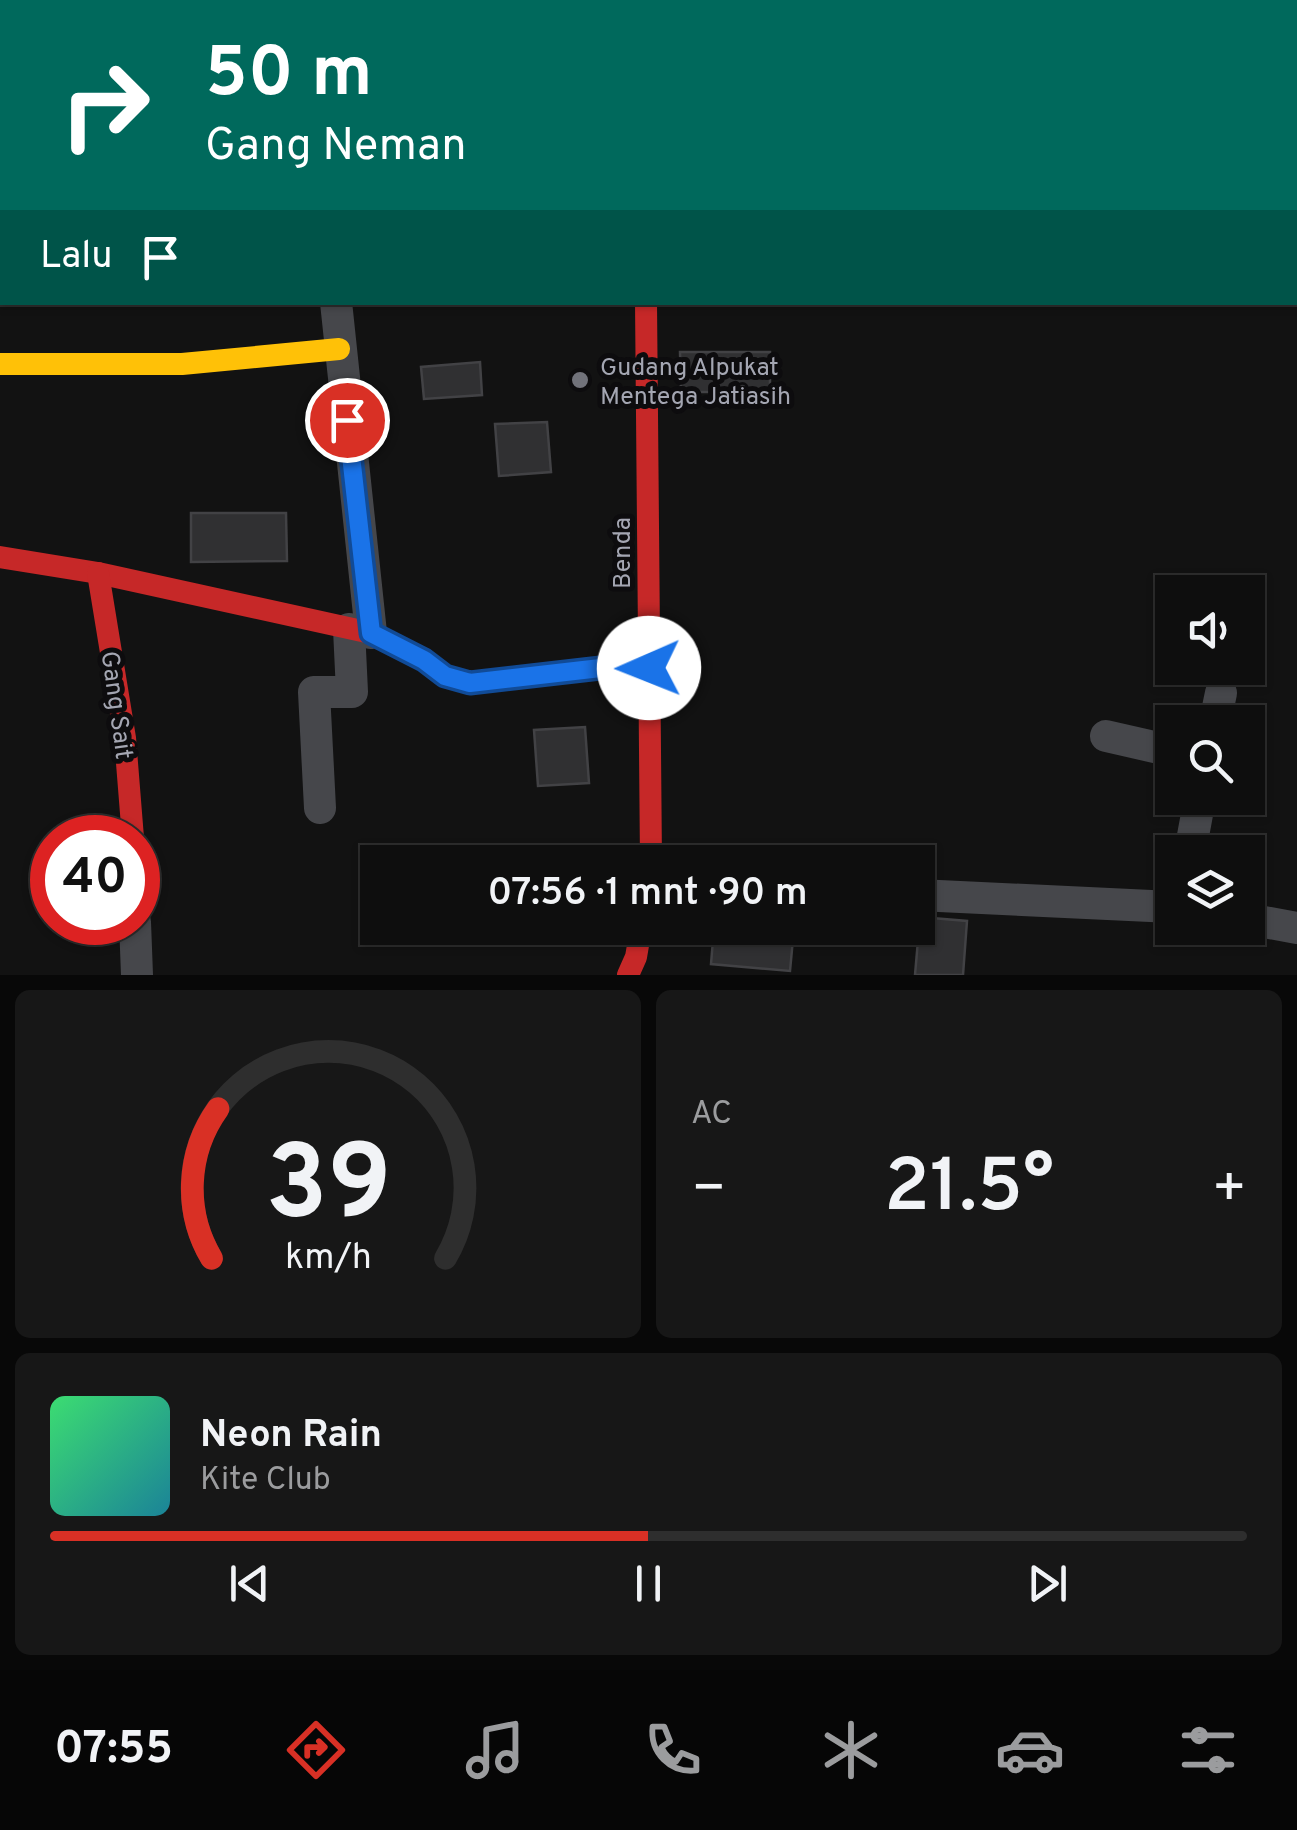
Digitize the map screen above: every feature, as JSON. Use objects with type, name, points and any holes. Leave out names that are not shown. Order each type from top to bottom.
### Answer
[{"type":"street","points":[[320,808],[314,692],[352,692],[360,631],[336,305]]},
{"type":"street","name":"Benda","points":[[646,305],[651,845]]},
{"type":"street","points":[[0,364],[182,364],[339,349]]},
{"type":"street","points":[[0,557],[98,573],[360,631],[424,660],[445,676],[470,683],[618,666],[649,668]]},
{"type":"street","name":"Gang Sait","points":[[98,573],[132,815]]},
{"type":"street","points":[[1106,736],[1155,747]]},
{"type":"street","points":[[935,896],[1155,905]]},
{"type":"street","points":[[1265,922],[1297,928]]},
{"type":"street","points":[[136,945],[137,975]]},
{"type":"street","points":[[628,975],[638,945]]},
{"type":"building","points":[[680,352],[770,352],[770,392],[681,392]]},
{"type":"building","points":[[480,362],[482,395],[424,399],[421,367]]},
{"type":"building","points":[[547,422],[551,472],[499,476],[495,424]]},
{"type":"building","points":[[191,513],[286,513],[287,561],[191,562]]},
{"type":"building","points":[[585,727],[589,783],[538,786],[534,730]]},
{"type":"building","points":[[935,918],[967,921],[963,975],[915,975],[918,945],[935,945]]},
{"type":"building","points":[[713,945],[792,945],[790,971],[711,964]]},
{"type":"traffic: slow","points":[[0,364],[182,364],[339,349]]},
{"type":"traffic: slow","points":[[492,680],[618,666],[649,668]]},
{"type":"traffic: jam","points":[[646,305],[651,845]]},
{"type":"traffic: jam","points":[[0,557],[98,573],[371,633],[424,659],[445,676],[470,683],[492,680]]},
{"type":"traffic: jam","points":[[98,573],[125,738],[131,815]]},
{"type":"traffic: jam","points":[[628,975],[638,945]]},
{"type":"place","name":"Gudang Alpukat Mentega Jatiasih","points":[[580,380]]},
{"type":"route","points":[[347,420],[371,633],[424,660],[445,676],[470,683],[618,666],[649,668]]}]
